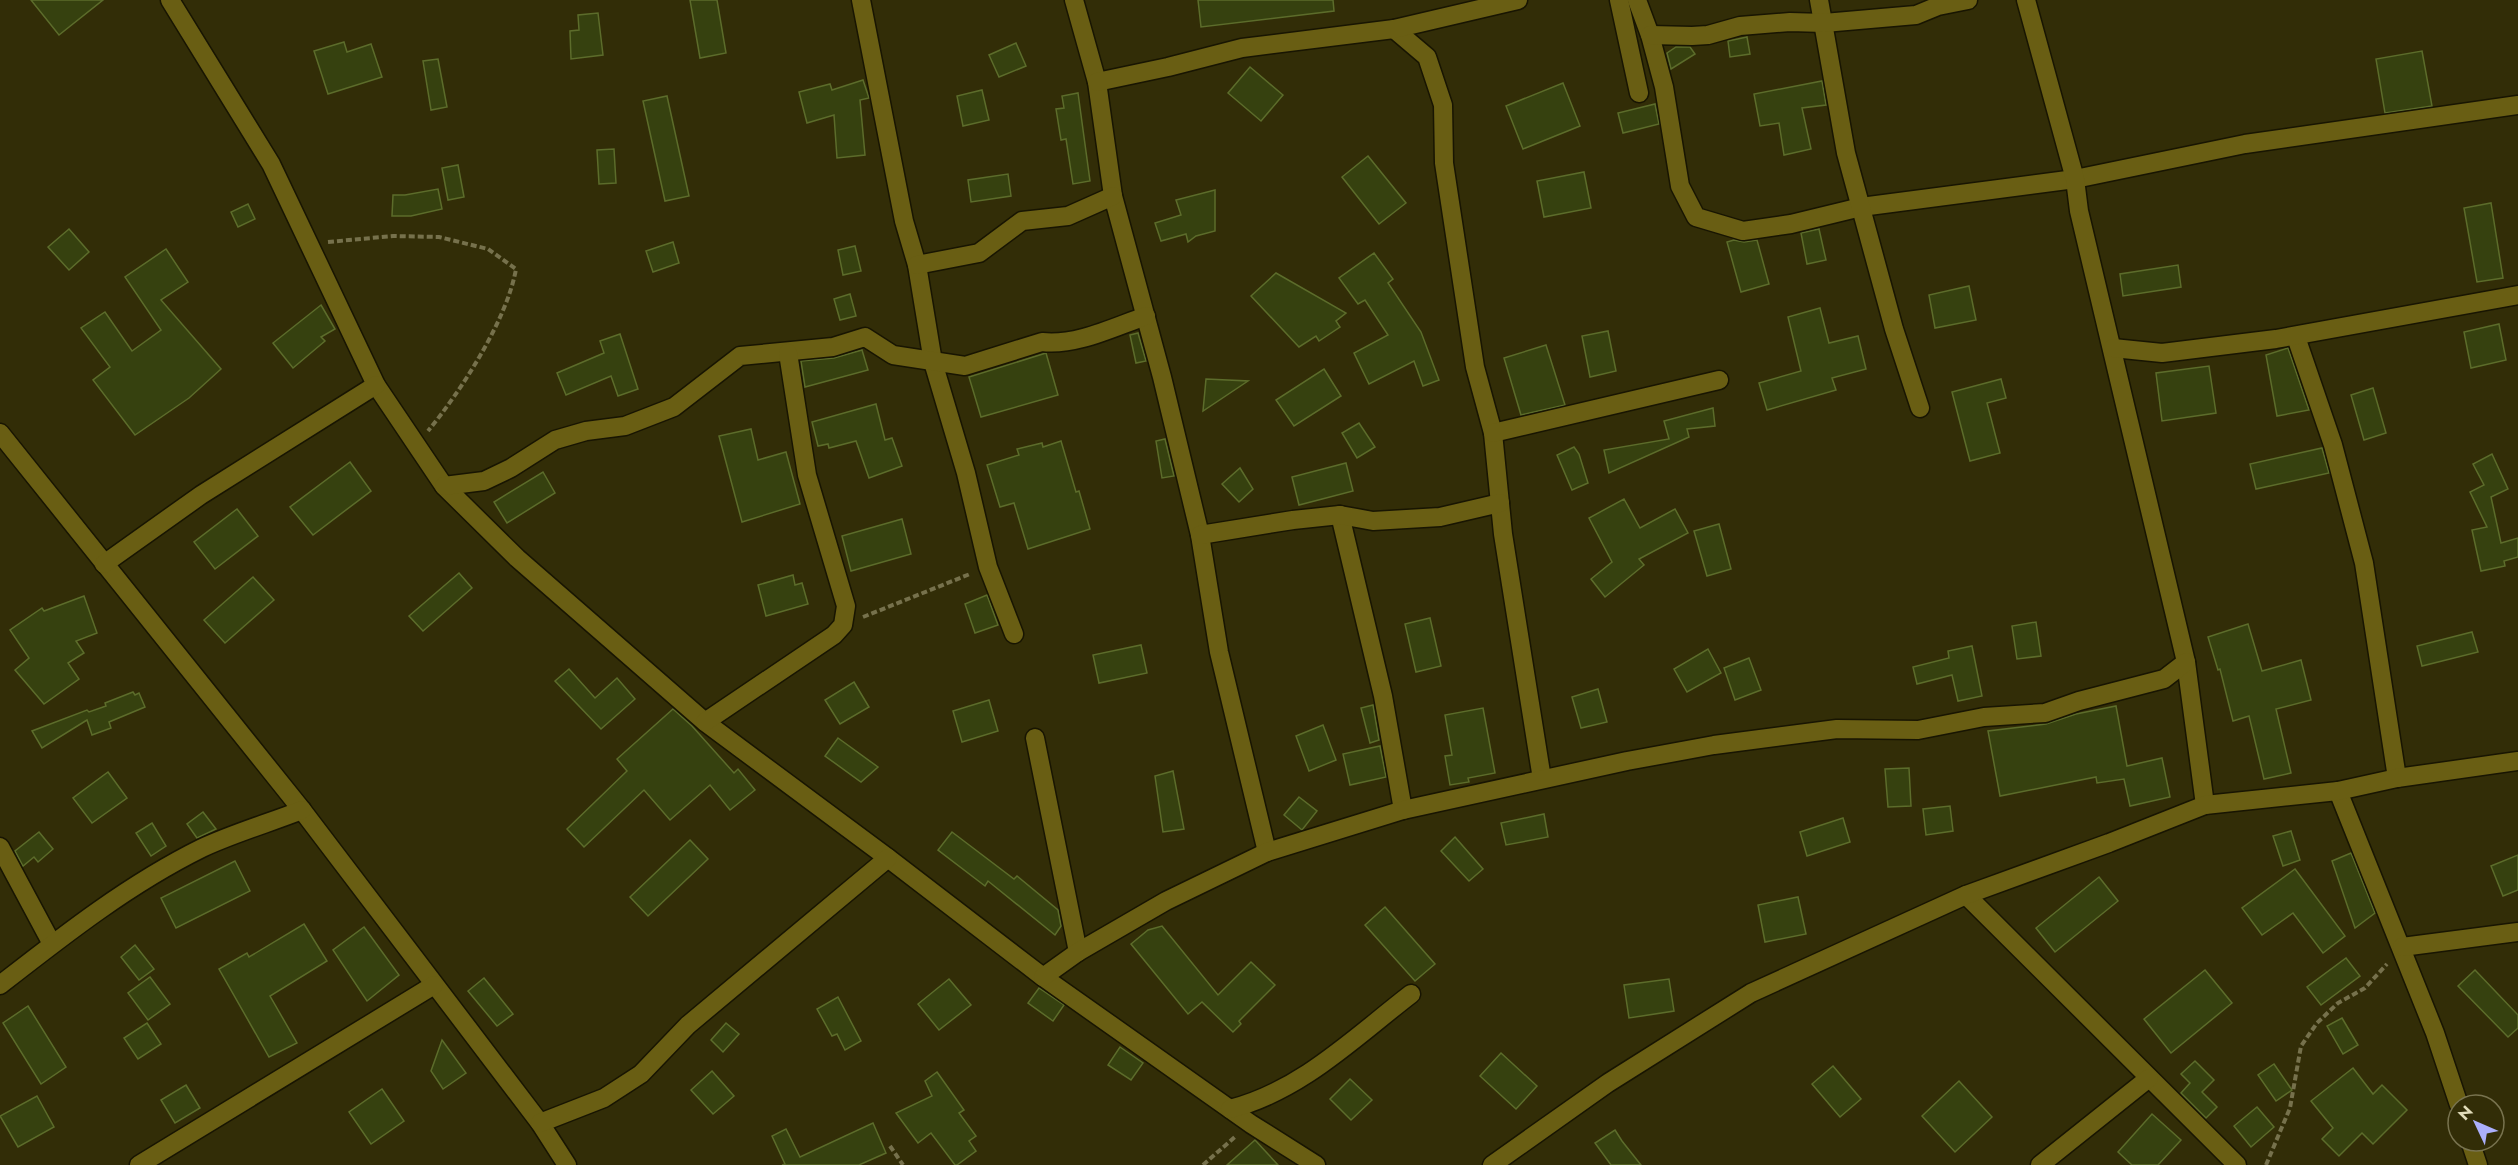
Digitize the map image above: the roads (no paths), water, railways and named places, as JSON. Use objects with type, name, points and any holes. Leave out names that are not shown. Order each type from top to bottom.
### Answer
[{"type":"street","points":[[170,0],[271,164],[376,385],[444,486],[517,558],[705,722],[888,858],[1042,977],[1251,1124],[1316,1165]]},
{"type":"street","points":[[861,0],[904,221],[917,265],[933,362],[966,473],[988,567],[1014,634]]},
{"type":"street","points":[[1074,0],[1097,81],[1113,196],[1146,316],[1200,535],[1219,652],[1267,852]]},
{"type":"street","points":[[1097,81],[1168,67],[1242,48],[1394,29],[1518,0]]},
{"type":"street","points":[[1619,0],[1639,93]]},
{"type":"street","points":[[1637,0],[1650,35],[1664,87],[1680,186],[1696,217],[1743,231],[1791,224],[1861,207],[2075,179],[2245,144],[2518,105]]},
{"type":"street","points":[[1819,0],[1846,153],[1894,329],[1920,408]]},
{"type":"street","points":[[1650,35],[1708,35],[1740,26],[1790,22],[1824,23],[1916,15],[1938,6],[1968,0]]},
{"type":"street","points":[[2026,0],[2075,179],[2079,211],[2186,662],[2205,805]]},
{"type":"street","points":[[1394,29],[1427,57],[1443,105],[1444,163],[1475,367],[1493,433],[1503,534],[1542,779]]},
{"type":"street","points":[[917,265],[979,253],[1022,221],[1068,216],[1113,196]]},
{"type":"street","points":[[2113,348],[2162,353],[2296,337],[2518,295]]},
{"type":"street","points":[[444,486],[484,481],[511,468],[555,440],[586,431],[625,426],[674,407],[740,356],[832,347],[865,337],[893,356],[965,366],[1042,342],[1054,343],[1091,334],[1146,316]]},
{"type":"street","points":[[2296,337],[2333,445],[2364,563],[2397,778]]},
{"type":"street","points":[[705,722],[834,635],[843,625],[846,606],[807,475],[788,353]]},
{"type":"street","points":[[1493,433],[1719,380]]},
{"type":"street","points":[[104,564],[201,495],[376,385]]},
{"type":"street","points":[[1,436],[302,810],[540,1123],[562,1161]]},
{"type":"street","points":[[1200,535],[1340,515],[1373,521],[1440,517],[1500,503]]},
{"type":"street","points":[[1340,515],[1383,696],[1403,810]]},
{"type":"street","points":[[1042,977],[1078,952],[1166,901],[1267,852],[1403,810],[1542,779],[1714,746],[1837,729],[1918,730],[1984,717],[2045,713],[2079,701],[2164,679],[2186,662]]},
{"type":"street","points":[[1035,738],[1078,952]]},
{"type":"street","points":[[1492,1165],[1608,1083],[1751,993],[1966,895],[2205,805],[2338,791],[2397,778],[2518,761]]},
{"type":"street","points":[[2338,791],[2402,946],[2435,1033],[2454,1093]]},
{"type":"street","points":[[0,985],[52,944],[146,879],[204,848],[302,810]]},
{"type":"street","points":[[0,848],[52,944]]},
{"type":"street","points":[[540,1123],[604,1098],[641,1074],[688,1025],[888,858]]},
{"type":"street","points":[[1966,895],[2237,1165]]},
{"type":"street","points":[[2402,946],[2518,932]]},
{"type":"street","points":[[139,1165],[434,985]]},
{"type":"street","points":[[1230,1109],[1270,1096],[1308,1074],[1411,994]]},
{"type":"street","points":[[2040,1165],[2149,1078]]}]
